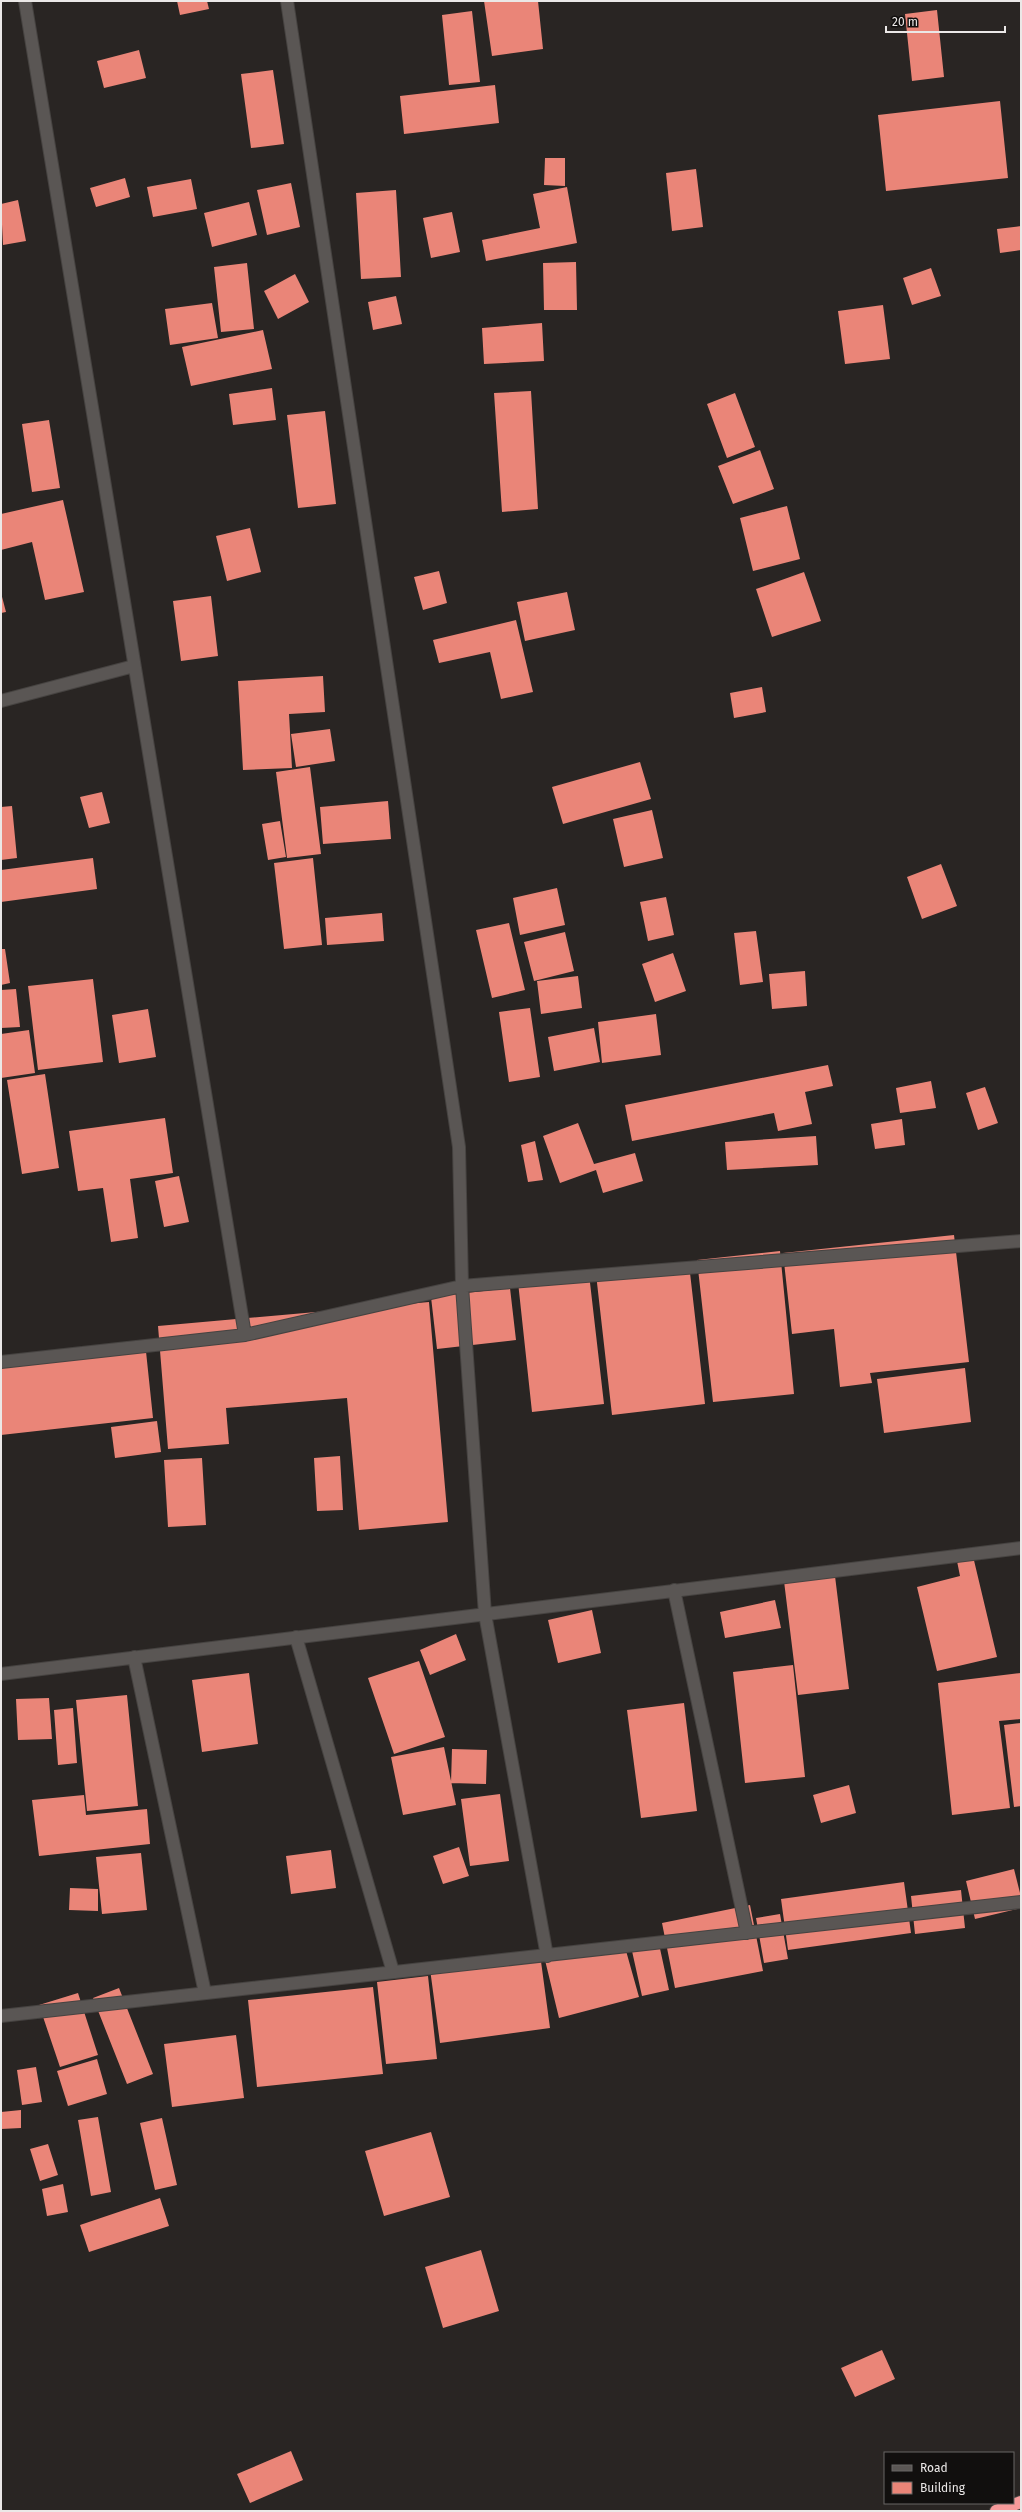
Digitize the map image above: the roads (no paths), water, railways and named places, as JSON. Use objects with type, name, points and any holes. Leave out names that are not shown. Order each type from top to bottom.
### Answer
[{"type":"highway","points":[[996,2511],[1021,2502]]},
{"type":"street","points":[[25,1],[245,1335]]},
{"type":"street","points":[[287,1],[459,1147],[462,1286],[485,1614],[547,1956]]},
{"type":"street","points":[[1,701],[134,666]]},
{"type":"street","points":[[1,1362],[245,1335],[462,1286],[1021,1241]]},
{"type":"street","points":[[1,1674],[1021,1548]]},
{"type":"street","points":[[674,1590],[747,1933]]},
{"type":"street","points":[[296,1637],[393,1972]]},
{"type":"street","points":[[134,1657],[205,1993]]},
{"type":"street","points":[[1,2016],[1021,1902]]}]
